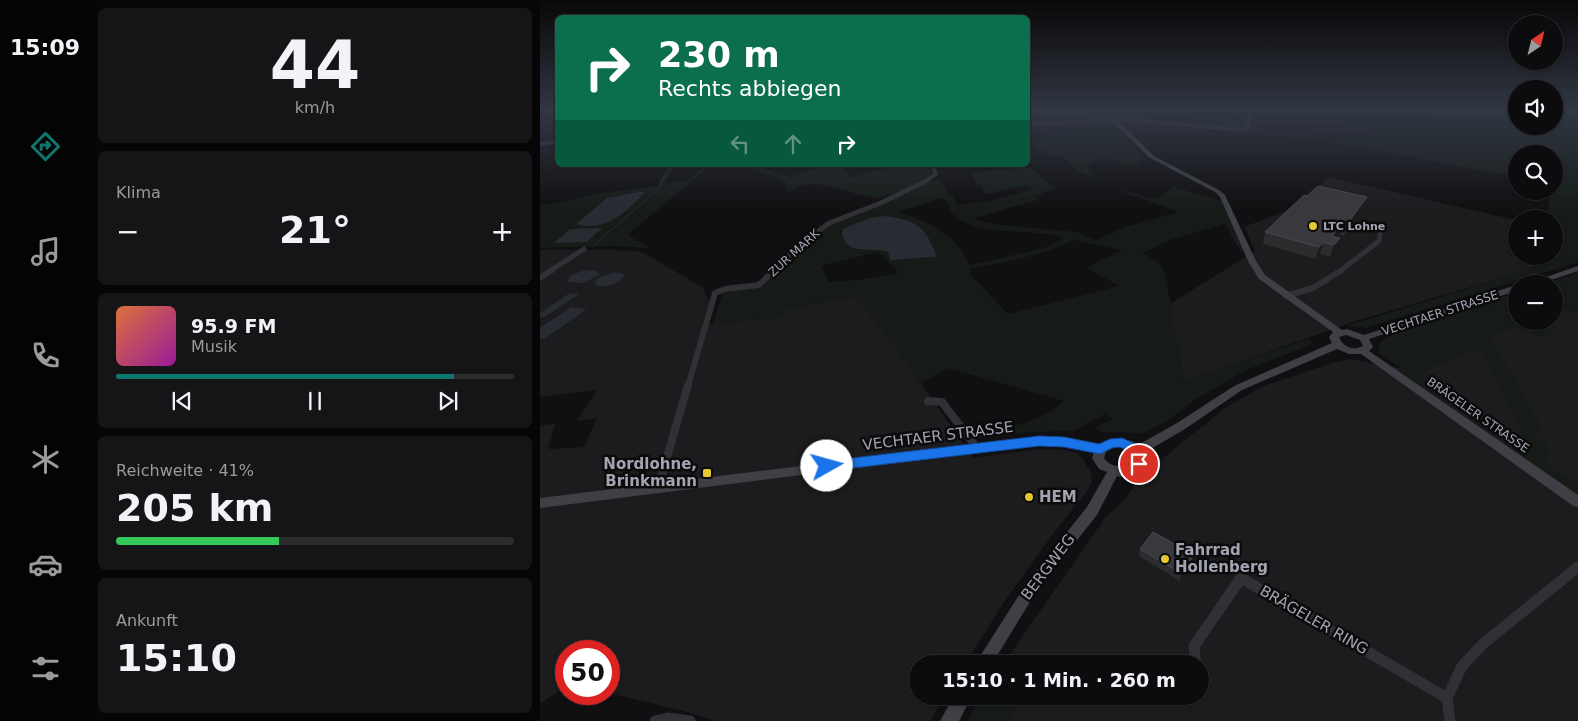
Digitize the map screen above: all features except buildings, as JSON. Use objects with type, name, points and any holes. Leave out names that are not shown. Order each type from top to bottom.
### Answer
[{"type":"main road","points":[[1137,451],[1181,426],[1238,388],[1337,345],[1350,350],[1363,350],[1368,345],[1364,338],[1353,333],[1340,333],[1268,282],[1258,271],[1223,196],[1208,184],[1152,157],[1139,145]]},
{"type":"main road","points":[[1557,275],[1578,268]]},
{"type":"main road","name":"VECHTAER STRASSE","points":[[1364,338],[1508,291]]},
{"type":"main road","points":[[1337,345],[1334,338],[1340,333]]},
{"type":"main road","name":"BRÄGELER STRASSE","points":[[1363,350],[1578,502]]},
{"type":"main road","name":"VECHTAER STRASSE","points":[[540,502],[1039,441],[1064,442],[1100,449]]},
{"type":"main road","points":[[1116,442],[1128,444],[1137,451],[1140,459],[1136,467],[1126,472],[1114,472],[1100,462],[1098,458],[1100,449],[1116,442]]},
{"type":"main road","name":"BERGWEG","points":[[989,655],[1033,585],[1092,511],[1114,472]]},
{"type":"main road","points":[[949,721],[959,705]]},
{"type":"street","name":"ZUR MARK","points":[[658,488],[715,294],[732,288],[760,285],[800,245],[824,225],[842,216],[881,203],[930,180],[936,174],[933,167]]},
{"type":"street","points":[[1286,296],[1315,288],[1326,282],[1379,241],[1380,234]]},
{"type":"street","points":[[540,278],[584,249]]},
{"type":"street","points":[[928,401],[942,402],[977,448]]},
{"type":"street","points":[[1450,721],[1447,698],[1462,666],[1484,643],[1578,567]]},
{"type":"street","name":"BRÄGELER RING","points":[[1195,655],[1194,646],[1241,578],[1447,698]]},
{"type":"street","points":[[655,721],[660,718],[678,717],[690,721]]},
{"type":"shaded area","points":[[1034,145],[1132,145],[1146,159],[1133,166],[1122,162],[1097,160],[1087,167],[1097,179],[1095,179],[1078,171],[1060,155],[1049,156]]},
{"type":"shaded area","points":[[1347,145],[1578,145],[1578,262],[1536,275],[1512,275],[1538,265],[1563,265],[1563,210],[1548,210],[1549,200],[1563,200],[1563,145],[1508,145],[1508,175]]},
{"type":"shaded area","points":[[668,167],[674,167],[665,183],[688,181],[703,167],[708,167],[628,235],[649,248],[615,246],[540,248],[540,206],[602,193],[657,186]]},
{"type":"shaded area","points":[[743,167],[759,167],[790,177],[820,167],[841,167],[852,178],[886,167],[931,167],[933,172],[930,172],[931,175],[928,178],[882,198],[810,184],[799,186],[787,192],[785,182],[782,179]]},
{"type":"shaded area","points":[[1021,167],[1028,168],[1056,187],[1035,197],[1040,199],[973,219],[1000,225],[1076,232],[1096,240],[1125,227],[1178,212],[1116,189],[1156,199],[1174,187],[1222,201],[1244,252],[1240,251],[1225,224],[1170,240],[1143,253],[1159,263],[1165,272],[1184,380],[1308,339],[1313,344],[1244,371],[1195,400],[1167,421],[1142,433],[1102,432],[1094,428],[1112,419],[1105,414],[1073,431],[1026,432],[980,439],[972,433],[1021,424],[1043,415],[1064,401],[948,368],[921,383],[856,296],[783,310],[782,317],[713,324],[723,293],[760,286],[802,245],[826,226],[881,206],[937,179],[944,185],[948,195],[954,197],[957,205],[989,201],[1034,189],[1029,185],[985,194],[981,185],[977,186],[972,173]],"holes":[[[941,198],[948,202],[950,212],[962,221],[976,226],[1063,238],[1044,248],[970,265],[957,245],[941,231],[921,220],[899,212]],[[876,217],[906,219],[931,258],[890,260],[888,252],[870,249],[855,250],[843,229]],[[1074,240],[1121,250],[1086,268],[1119,286],[1008,314],[970,274],[972,268],[998,264],[1050,250]],[[878,252],[899,273],[857,280],[829,282],[821,266]]]},
{"type":"shaded area","points":[[1328,177],[1508,218],[1508,265],[1538,265],[1528,270],[1356,321],[1184,381],[1170,304],[1255,251],[1244,227],[1301,205]]},
{"type":"shaded area","points":[[645,192],[631,207],[615,219],[596,226],[576,224],[607,198]]},
{"type":"shaded area","points":[[883,216],[910,221],[916,225],[932,244],[936,254],[935,257],[890,260],[888,252],[860,250],[849,246],[845,241],[842,233],[843,229],[870,218]]},
{"type":"shaded area","points":[[602,228],[587,242],[554,243],[570,229]]},
{"type":"shaded area","points":[[540,250],[636,251],[646,254],[703,288],[710,303],[702,325],[782,317],[783,310],[856,296],[899,352],[973,458],[1032,450],[1063,450],[1076,453],[1082,458],[1091,473],[1092,481],[1088,490],[1052,535],[1002,605],[971,655],[909,655],[909,705],[940,705],[930,721],[716,721],[620,696],[620,640],[555,640],[555,694],[540,704],[540,425],[555,424],[548,449],[584,447],[597,418],[577,421],[597,390],[540,397]]},
{"type":"shaded area","points":[[584,270],[597,271],[599,275],[583,283],[567,282],[570,276]]},
{"type":"shaded area","points":[[612,273],[621,273],[624,276],[618,282],[610,285],[594,284],[598,278]]},
{"type":"shaded area","points":[[1578,273],[1578,312],[1563,310],[1563,278]]},
{"type":"shaded area","points":[[1508,276],[1508,284],[1366,328],[1346,326]]},
{"type":"shaded area","points":[[570,293],[579,294],[545,317],[540,317],[540,313]]},
{"type":"shaded area","points":[[1508,295],[1508,330],[1491,338],[1542,428],[1533,433],[1547,444],[1546,464],[1578,486],[1578,498],[1504,447],[1504,442],[1521,433],[1484,356],[1472,350],[1417,374],[1506,431],[1496,437],[1487,435],[1397,372],[1402,369],[1379,353],[1379,343],[1387,337]]},
{"type":"shaded area","points":[[571,307],[587,309],[544,339],[540,338],[540,328]]},
{"type":"shaded area","points":[[1563,310],[1578,312],[1578,721],[1010,721],[1016,705],[1209,705],[1209,655],[1009,655],[1105,518],[1125,499],[1140,477],[1225,408],[1263,386],[1332,363],[1351,359],[1403,369],[1508,324],[1508,330],[1563,330]]},
{"type":"shaded area","points":[[1522,330],[1545,330],[1553,336],[1542,338]]},
{"type":"shaded area","points":[[976,705],[1016,705],[1010,721],[967,721]]},
{"type":"waterway","points":[[592,247],[657,190],[670,167]]},
{"type":"waterway","points":[[550,268],[574,253]]},
{"type":"place","name":"LTC Lohne","points":[[1313,226]]},
{"type":"place","name":"Nordlohne, Brinkmann","points":[[707,473]]},
{"type":"place","name":"HEM","points":[[1029,497]]},
{"type":"place","name":"Fahrrad Hollenberg","points":[[1165,559]]},
{"type":"route","points":[[827,466],[1039,441],[1064,442],[1100,449],[1110,443],[1128,444],[1140,455],[1139,464]]}]
